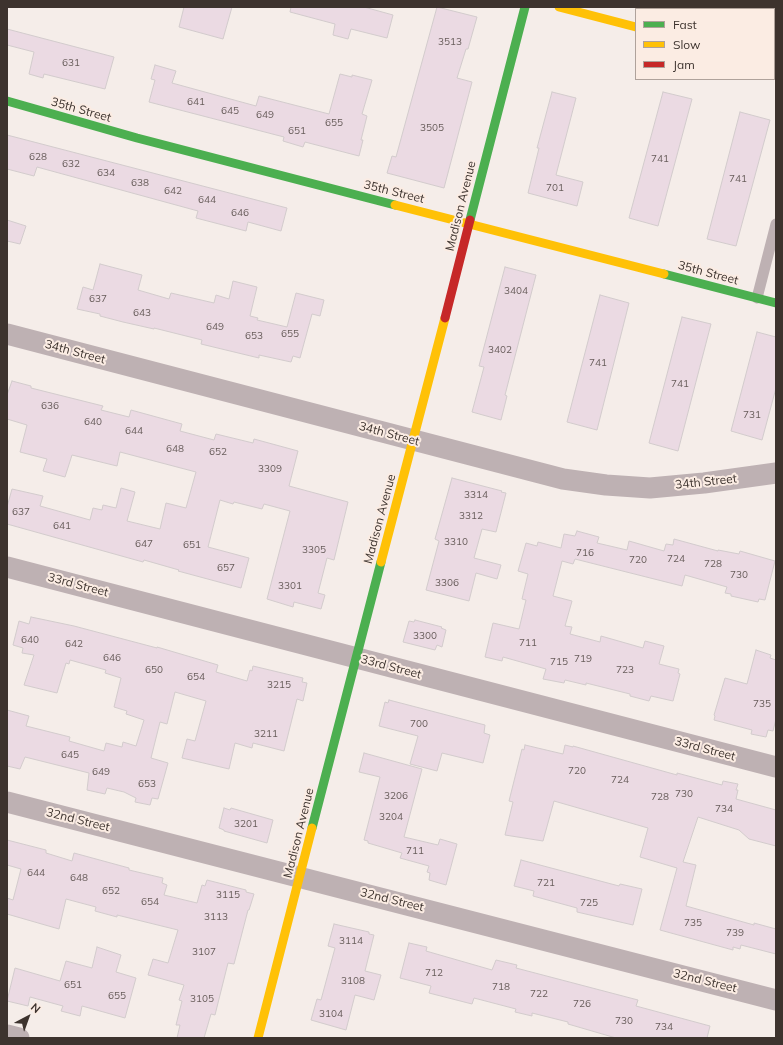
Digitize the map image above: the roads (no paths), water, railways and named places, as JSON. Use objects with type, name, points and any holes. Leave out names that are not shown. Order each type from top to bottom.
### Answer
[{"type":"street","name":"Madison Avenue","points":[[258,1038],[525,7]]},
{"type":"street","points":[[559,7],[635,27]]},
{"type":"street","name":"35th Street","points":[[7,101],[138,138],[776,303]]},
{"type":"street","name":"34th Street","points":[[7,334],[563,479],[606,486],[650,488],[704,483],[776,473]]},
{"type":"street","name":"33rd Street","points":[[7,567],[776,767]]},
{"type":"street","name":"32nd Street","points":[[7,802],[776,1000]]},
{"type":"street","points":[[7,1035],[19,1038]]},
{"type":"lane","points":[[757,298],[776,224]]}]
